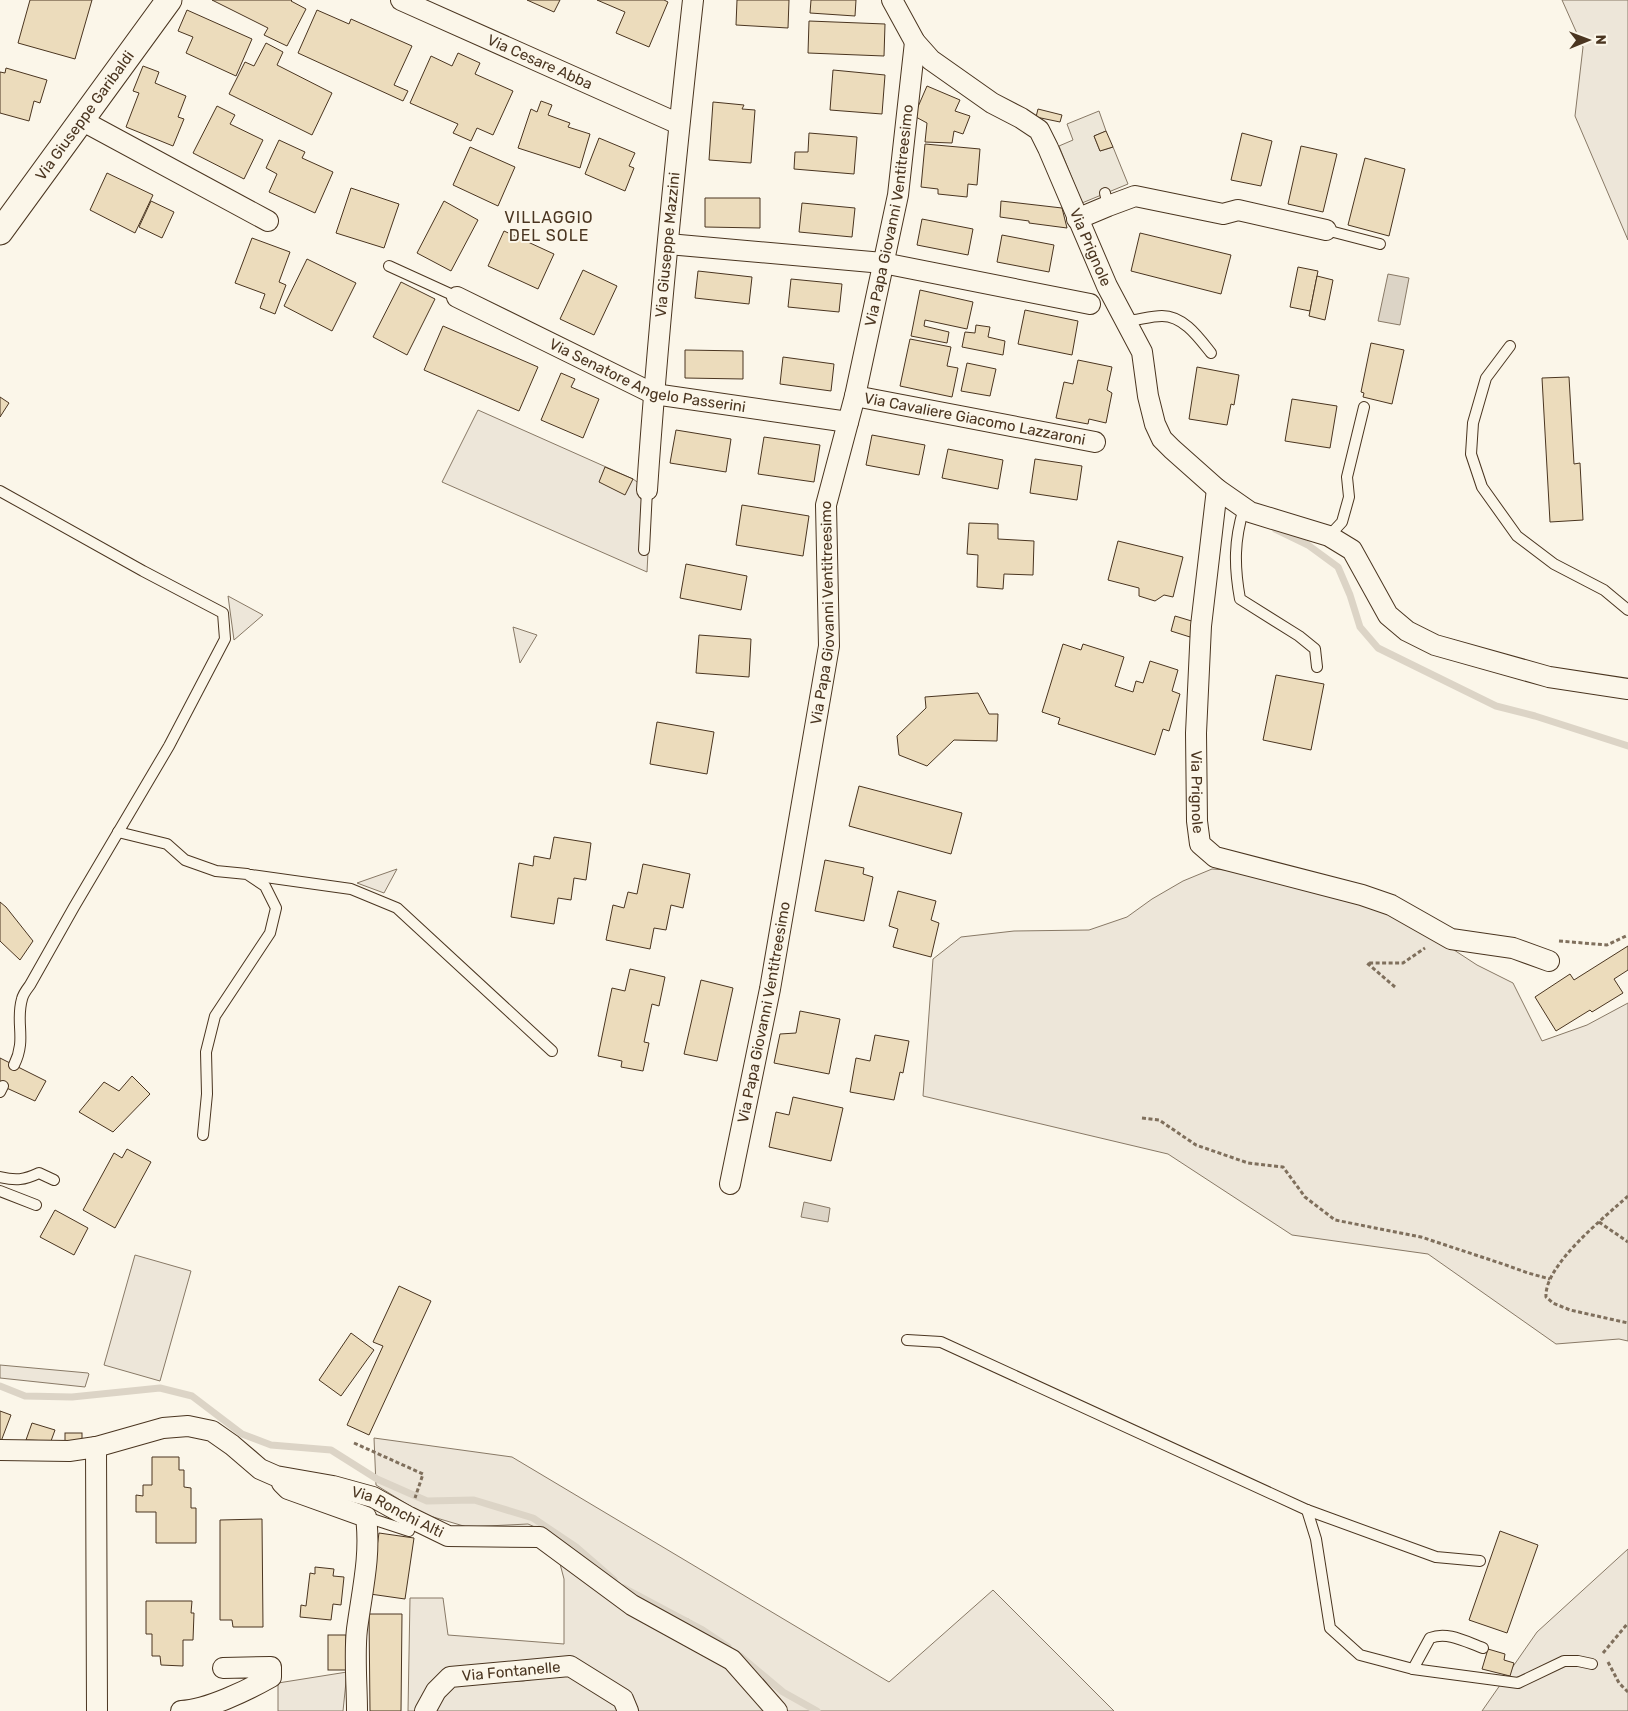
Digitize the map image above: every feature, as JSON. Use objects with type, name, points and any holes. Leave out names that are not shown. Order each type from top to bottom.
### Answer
[{"type":"street","name":"Via Giuseppe Garibaldi","points":[[0,232],[168,0]]},
{"type":"street","name":"Via Cesare Abba","points":[[401,0],[680,124]]},
{"type":"street","name":"Via Giuseppe Mazzini","points":[[648,490],[654,394],[693,0]]},
{"type":"street","points":[[892,0],[915,42]]},
{"type":"street","name":"Via Prignole","points":[[915,42],[931,60],[992,103],[1039,130],[1107,286],[1142,352],[1148,396],[1155,424],[1162,439],[1217,489],[1250,512],[1330,536],[1352,550],[1388,615],[1414,634],[1435,645],[1549,677],[1628,689]]},
{"type":"street","name":"Via Papa Giovanni Ventitreesimo","points":[[730,1184],[770,990],[829,646],[826,505],[855,396],[898,195],[915,42]]},
{"type":"street","points":[[81,120],[268,222]]},
{"type":"street","points":[[1078,219],[1106,199],[1135,196],[1223,214],[1238,210],[1326,230]]},
{"type":"street","points":[[668,244],[883,263],[1090,304]]},
{"type":"street","name":"Via Senatore Angelo Passerini","points":[[457,297],[654,394],[848,422]]},
{"type":"street","name":"Via Cavaliere Giacomo Lazzaroni","points":[[855,396],[1095,442]]},
{"type":"street","name":"Via Prignole","points":[[1217,489],[1201,626],[1196,733],[1197,821],[1200,844],[1215,857],[1362,895],[1391,905],[1451,939],[1512,948],[1549,961]]},
{"type":"street","name":"Via Ronchi Alti","points":[[0,1450],[69,1451],[96,1447],[163,1428],[188,1426],[212,1432],[232,1445],[260,1469],[276,1476],[333,1486],[373,1498],[448,1536],[540,1537],[632,1605],[732,1660],[777,1711]]},
{"type":"street","points":[[96,1447],[97,1711]]},
{"type":"street","points":[[276,1476],[288,1489],[366,1517],[369,1538],[357,1632],[357,1711]]},
{"type":"street","name":"Via Fontanelle","points":[[426,1711],[436,1691],[450,1677],[570,1666],[622,1699],[628,1711]]},
{"type":"street","points":[[181,1711],[195,1710],[257,1686],[272,1677],[271,1667],[224,1668]]},
{"type":"lane","points":[[1326,230],[1380,244]]},
{"type":"lane","points":[[389,266],[457,297]]},
{"type":"lane","points":[[1126,321],[1162,316],[1176,319],[1193,331],[1211,353]]},
{"type":"lane","points":[[1510,346],[1486,378],[1473,423],[1471,454],[1482,487],[1517,536],[1554,564],[1604,590],[1628,610]]},
{"type":"lane","points":[[1330,536],[1342,522],[1349,496],[1347,476],[1364,407]]},
{"type":"lane","points":[[644,550],[648,490]]},
{"type":"lane","points":[[0,491],[142,571],[223,613],[225,639],[169,746],[22,996],[20,1010],[21,1048],[14,1065]]},
{"type":"lane","points":[[1244,508],[1236,546],[1235,572],[1240,598],[1299,636],[1315,649],[1317,667]]},
{"type":"lane","points":[[118,832],[167,844],[185,860],[216,870],[351,889],[397,908],[552,1051]]},
{"type":"lane","points":[[203,1135],[207,1094],[206,1052],[215,1016],[270,933],[276,908],[265,886],[247,874]]},
{"type":"lane","points":[[0,1177],[14,1180],[29,1178],[39,1173],[54,1180]]},
{"type":"lane","points":[[0,1191],[36,1205]]},
{"type":"lane","points":[[907,1340],[941,1342],[1307,1510],[1436,1557],[1480,1561]]},
{"type":"lane","points":[[1307,1510],[1316,1539],[1330,1628],[1360,1655],[1413,1669],[1518,1683],[1564,1661],[1592,1664]]},
{"type":"lane","points":[[366,1517],[409,1531]]},
{"type":"lane","points":[[1413,1669],[1430,1638],[1439,1634],[1483,1648]]},
{"type":"path","points":[[1550,940],[1607,945],[1628,935]]},
{"type":"path","points":[[1396,987],[1367,963],[1403,963],[1430,944],[1451,939]]},
{"type":"path","points":[[1142,1118],[1159,1120],[1196,1145],[1248,1163],[1283,1167],[1305,1197],[1335,1220],[1421,1237],[1528,1274],[1550,1279]]},
{"type":"path","points":[[1628,1196],[1566,1254],[1550,1279],[1546,1288],[1546,1297],[1570,1310],[1628,1323]]},
{"type":"path","points":[[1599,1222],[1628,1242]]},
{"type":"path","points":[[354,1443],[423,1474]]},
{"type":"path","points":[[1628,1623],[1604,1651],[1619,1683],[1628,1692]]},
{"type":"shaded area","points":[[1562,0],[1628,0],[1628,240],[1575,116],[1583,47]]},
{"type":"shaded area","points":[[1099,111],[1106,131],[1094,136],[1100,151],[1113,147],[1128,184],[1082,203],[1059,146],[1073,140],[1067,124]]},
{"type":"shaded area","points":[[1388,274],[1409,278],[1400,325],[1378,321]]},
{"type":"shaded area","points":[[478,410],[633,479],[651,492],[647,572],[442,482]]},
{"type":"shaded area","points":[[228,596],[263,615],[234,640]]},
{"type":"shaded area","points":[[513,627],[537,635],[520,663]]},
{"type":"shaded area","points":[[397,869],[384,893],[357,883]]},
{"type":"shaded area","points":[[1212,869],[1242,871],[1382,907],[1428,933],[1477,965],[1513,983],[1542,1041],[1587,1025],[1628,1003],[1628,1341],[1619,1339],[1556,1344],[1428,1254],[1292,1235],[1168,1154],[923,1096],[933,959],[961,937],[1014,931],[1089,930],[1127,917],[1152,899],[1183,881]]},
{"type":"shaded area","points":[[804,1202],[830,1208],[828,1222],[801,1217]]},
{"type":"shaded area","points":[[135,1255],[191,1271],[160,1381],[104,1365]]},
{"type":"shaded area","points":[[0,1365],[89,1374],[85,1387],[0,1378]]},
{"type":"shaded area","points":[[374,1438],[512,1457],[889,1682],[993,1590],[1114,1711],[783,1711],[746,1670],[780,1690],[729,1646],[688,1619],[632,1598],[544,1531],[528,1524],[467,1527],[423,1514],[376,1485]]},
{"type":"shaded area","points":[[1628,1549],[1628,1711],[1482,1711],[1537,1632]]},
{"type":"shaded area","points":[[559,1560],[731,1662],[773,1711],[633,1711],[585,1670],[458,1672],[421,1711],[408,1711],[410,1598],[443,1598],[448,1635],[564,1644],[564,1579]]},
{"type":"shaded area","points":[[347,1672],[343,1711],[278,1711],[278,1683]]},
{"type":"shaded area","points":[[572,1675],[618,1707],[618,1711],[434,1711],[454,1681],[523,1681]]},
{"type":"building","points":[[30,0],[92,0],[75,59],[18,43]]},
{"type":"building","points":[[212,0],[292,0],[306,9],[287,46],[264,35],[268,28]]},
{"type":"building","points":[[527,0],[560,0],[554,12]]},
{"type":"building","points":[[597,0],[664,0],[668,2],[649,47],[616,33],[625,12]]},
{"type":"building","points":[[737,0],[789,0],[788,28],[736,25]]},
{"type":"building","points":[[811,0],[856,0],[855,16],[810,13]]},
{"type":"building","points":[[187,10],[252,39],[236,76],[186,53],[193,37],[178,31]]},
{"type":"building","points":[[317,10],[349,24],[351,19],[412,46],[394,85],[408,91],[403,101],[298,53]]},
{"type":"building","points":[[809,21],[885,24],[884,56],[808,53]]},
{"type":"building","points":[[266,43],[283,52],[277,65],[332,93],[312,135],[229,94],[245,62],[254,66]]},
{"type":"building","points":[[458,53],[480,63],[475,74],[513,91],[493,135],[477,128],[471,141],[453,133],[458,124],[410,103],[431,56],[452,66]]},
{"type":"building","points":[[143,66],[159,72],[155,83],[186,96],[178,117],[184,119],[173,146],[126,127],[139,93],[133,91]]},
{"type":"building","points":[[6,68],[47,80],[40,103],[34,101],[29,121],[0,113],[0,72],[5,73]]},
{"type":"building","points":[[833,70],[885,75],[882,114],[830,110]]},
{"type":"building","points":[[927,86],[960,100],[955,111],[970,116],[963,134],[954,131],[952,143],[925,142],[927,123],[914,116]]},
{"type":"building","points":[[541,101],[552,105],[548,115],[570,123],[568,127],[590,134],[580,168],[518,148],[531,109],[537,112]]},
{"type":"building","points":[[713,102],[744,105],[742,109],[755,110],[751,163],[709,160]]},
{"type":"building","points":[[217,106],[235,115],[230,124],[263,140],[244,179],[193,153]]},
{"type":"building","points":[[1038,109],[1062,115],[1060,122],[1036,117]]},
{"type":"building","points":[[1106,131],[1113,147],[1100,151],[1094,136]]},
{"type":"building","points":[[809,133],[857,137],[854,174],[794,169],[795,152],[808,152]]},
{"type":"building","points":[[1242,133],[1272,141],[1261,186],[1231,180]]},
{"type":"building","points":[[599,138],[635,153],[629,166],[634,168],[625,191],[585,174]]},
{"type":"building","points":[[279,140],[305,152],[302,158],[333,172],[315,213],[269,192],[277,174],[266,168]]},
{"type":"building","points":[[925,144],[980,149],[977,185],[968,184],[967,197],[938,194],[938,189],[921,187]]},
{"type":"building","points":[[1301,146],[1337,154],[1323,212],[1288,204]]},
{"type":"building","points":[[470,147],[515,167],[498,206],[453,185]]},
{"type":"building","points":[[1365,158],[1405,169],[1389,236],[1348,225]]},
{"type":"building","points":[[107,173],[153,195],[135,233],[90,210]]},
{"type":"building","points":[[351,188],[399,204],[384,248],[336,233]]},
{"type":"building","points":[[705,198],[760,198],[760,228],[705,227]]},
{"type":"building","points":[[151,201],[174,212],[162,238],[139,227]]},
{"type":"building","points":[[444,201],[478,220],[451,271],[417,253]]},
{"type":"building","points":[[1001,201],[1062,208],[1067,228],[1000,217]]},
{"type":"building","points":[[802,203],[855,208],[852,237],[799,232]]},
{"type":"building","points":[[922,219],[973,229],[968,255],[917,245]]},
{"type":"building","points":[[504,231],[554,254],[538,289],[488,266]]},
{"type":"building","points":[[1140,233],[1231,255],[1221,294],[1131,271]]},
{"type":"building","points":[[1002,235],[1054,245],[1049,272],[997,262]]},
{"type":"building","points":[[252,238],[290,252],[279,282],[286,285],[275,314],[260,308],[265,294],[235,283]]},
{"type":"building","points":[[307,259],[356,283],[332,331],[284,306]]},
{"type":"building","points":[[1298,267],[1318,271],[1310,311],[1290,307]]},
{"type":"building","points":[[583,270],[617,286],[594,335],[560,319]]},
{"type":"building","points":[[698,271],[752,277],[749,304],[695,298]]},
{"type":"building","points":[[1317,276],[1333,280],[1325,320],[1309,316]]},
{"type":"building","points":[[791,279],[842,284],[839,312],[788,307]]},
{"type":"building","points":[[401,282],[435,299],[407,355],[373,337]]},
{"type":"building","points":[[920,290],[973,302],[967,329],[925,320],[924,326],[949,332],[947,343],[911,336]]},
{"type":"building","points":[[1025,310],[1078,321],[1072,355],[1018,344]]},
{"type":"building","points":[[976,325],[990,327],[988,337],[1005,341],[1003,355],[962,347],[965,332],[975,333]]},
{"type":"building","points":[[443,326],[538,367],[519,411],[424,370]]},
{"type":"building","points":[[910,339],[951,347],[947,366],[958,368],[952,397],[900,386]]},
{"type":"building","points":[[1371,343],[1404,350],[1392,404],[1363,397],[1364,393],[1361,392]]},
{"type":"building","points":[[685,350],[743,351],[743,379],[685,378]]},
{"type":"building","points":[[783,357],[834,364],[831,391],[780,384]]},
{"type":"building","points":[[1078,360],[1112,367],[1107,390],[1112,393],[1106,423],[1089,419],[1088,424],[1056,418],[1064,382],[1073,384]]},
{"type":"building","points":[[967,363],[996,369],[990,396],[961,391]]},
{"type":"building","points":[[1197,367],[1239,375],[1234,405],[1231,404],[1227,425],[1189,419]]},
{"type":"building","points":[[561,373],[575,379],[571,387],[599,399],[583,438],[541,420]]},
{"type":"building","points":[[1569,377],[1574,464],[1580,463],[1583,520],[1550,522],[1542,378]]},
{"type":"building","points":[[0,397],[9,403],[0,417]]},
{"type":"building","points":[[1292,399],[1337,406],[1330,448],[1285,441]]},
{"type":"building","points":[[676,430],[731,439],[726,472],[670,463]]},
{"type":"building","points":[[872,435],[925,445],[919,475],[866,465]]},
{"type":"building","points":[[764,437],[820,445],[814,482],[758,474]]},
{"type":"building","points":[[948,449],[1003,460],[998,489],[942,478]]},
{"type":"building","points":[[1035,459],[1082,466],[1077,500],[1030,493]]},
{"type":"building","points":[[605,467],[633,479],[625,495],[599,482]]},
{"type":"building","points":[[742,505],[809,516],[803,556],[736,545]]},
{"type":"building","points":[[969,523],[998,524],[998,539],[1034,541],[1033,575],[1004,574],[1003,589],[977,587],[978,555],[967,554]]},
{"type":"building","points":[[1118,541],[1183,557],[1173,597],[1164,595],[1155,601],[1139,596],[1139,588],[1108,580]]},
{"type":"building","points":[[686,564],[747,576],[741,610],[680,598]]},
{"type":"building","points":[[1175,616],[1195,622],[1190,637],[1171,631]]},
{"type":"building","points":[[699,635],[751,639],[749,677],[696,673]]},
{"type":"building","points":[[1063,644],[1081,650],[1083,644],[1124,657],[1115,686],[1133,692],[1136,681],[1143,683],[1150,661],[1178,670],[1172,691],[1180,694],[1169,731],[1163,729],[1155,755],[1058,724],[1060,718],[1042,712]]},
{"type":"building","points":[[1276,675],[1324,684],[1311,750],[1263,740]]},
{"type":"building","points":[[978,693],[989,714],[998,714],[997,741],[954,740],[927,766],[899,755],[897,736],[926,708],[925,697]]},
{"type":"building","points":[[657,722],[714,732],[707,774],[650,764]]},
{"type":"building","points":[[859,786],[962,813],[951,854],[849,826]]},
{"type":"building","points":[[554,837],[591,843],[586,880],[574,878],[571,900],[558,898],[554,924],[511,917],[519,863],[533,866],[534,856],[550,859]]},
{"type":"building","points":[[825,860],[864,868],[863,874],[873,877],[864,921],[815,911]]},
{"type":"building","points":[[643,864],[690,874],[683,908],[671,905],[666,930],[654,928],[650,949],[606,940],[613,905],[624,908],[628,892],[637,894]]},
{"type":"building","points":[[898,891],[936,901],[931,920],[939,923],[931,957],[893,947],[898,929],[889,926]]},
{"type":"building","points":[[0,902],[33,941],[20,960],[0,941]]},
{"type":"building","points":[[1628,946],[1628,970],[1614,979],[1623,993],[1556,1031],[1535,997],[1570,974],[1574,980]]},
{"type":"building","points":[[630,969],[665,977],[659,1006],[652,1004],[644,1042],[649,1043],[643,1071],[621,1067],[622,1061],[598,1056],[612,988],[625,991]]},
{"type":"building","points":[[701,980],[733,988],[717,1061],[684,1054]]},
{"type":"building","points":[[800,1011],[840,1019],[829,1074],[774,1063],[780,1034],[796,1033]]},
{"type":"building","points":[[875,1035],[909,1041],[903,1073],[900,1072],[894,1100],[850,1092],[856,1058],[870,1061]]},
{"type":"building","points":[[0,1058],[46,1081],[35,1101],[0,1085]]},
{"type":"building","points":[[132,1076],[150,1094],[113,1132],[79,1112],[104,1082],[119,1091]]},
{"type":"building","points":[[793,1097],[843,1108],[831,1161],[769,1147],[776,1112],[789,1115]]},
{"type":"building","points":[[127,1149],[151,1162],[115,1228],[83,1210],[114,1153],[122,1158]]},
{"type":"building","points":[[55,1210],[88,1228],[74,1255],[40,1237]]},
{"type":"building","points":[[399,1286],[431,1301],[369,1435],[347,1425],[383,1346],[373,1342]]},
{"type":"building","points":[[351,1333],[374,1350],[341,1396],[319,1380]]},
{"type":"building","points":[[0,1411],[11,1415],[0,1444]]},
{"type":"building","points":[[32,1423],[55,1430],[51,1441],[26,1440]]},
{"type":"building","points":[[65,1433],[82,1433],[82,1444],[65,1444]]},
{"type":"building","points":[[152,1457],[179,1457],[179,1470],[184,1470],[184,1487],[191,1488],[191,1508],[196,1508],[196,1543],[156,1543],[156,1512],[136,1512],[136,1495],[143,1496],[143,1485],[152,1485]]},
{"type":"building","points":[[262,1519],[263,1627],[233,1627],[232,1620],[220,1620],[220,1520]]},
{"type":"building","points":[[1500,1531],[1538,1545],[1507,1633],[1469,1620]]},
{"type":"building","points":[[379,1533],[414,1538],[405,1599],[370,1594]]},
{"type":"building","points":[[315,1567],[334,1569],[333,1576],[344,1577],[341,1605],[333,1604],[331,1620],[300,1617],[301,1605],[306,1606],[310,1573],[315,1574]]},
{"type":"building","points":[[146,1601],[192,1601],[191,1613],[194,1613],[193,1640],[183,1640],[183,1666],[161,1665],[160,1656],[152,1656],[152,1634],[146,1634]]},
{"type":"building","points":[[369,1614],[402,1614],[401,1711],[370,1711]]},
{"type":"building","points":[[328,1635],[346,1635],[346,1670],[328,1670]]},
{"type":"building","points":[[1488,1649],[1505,1654],[1504,1660],[1514,1663],[1510,1676],[1482,1669]]},
{"type":"waterway","points":[[1275,529],[1308,545],[1338,567],[1350,595],[1360,627],[1378,648],[1496,706],[1535,716],[1628,746]]},
{"type":"waterway","points":[[0,1386],[25,1396],[72,1397],[160,1388],[192,1396],[242,1434],[271,1445],[331,1450],[377,1479],[427,1501],[474,1500],[533,1518],[576,1547],[614,1580]]},
{"type":"waterway","points":[[624,1588],[701,1629],[728,1647]]},
{"type":"waterway","points":[[740,1656],[783,1692],[817,1711]]},
{"type":"district","name":"VILLAGGIO DEL SOLE","points":[[549,226]]}]
